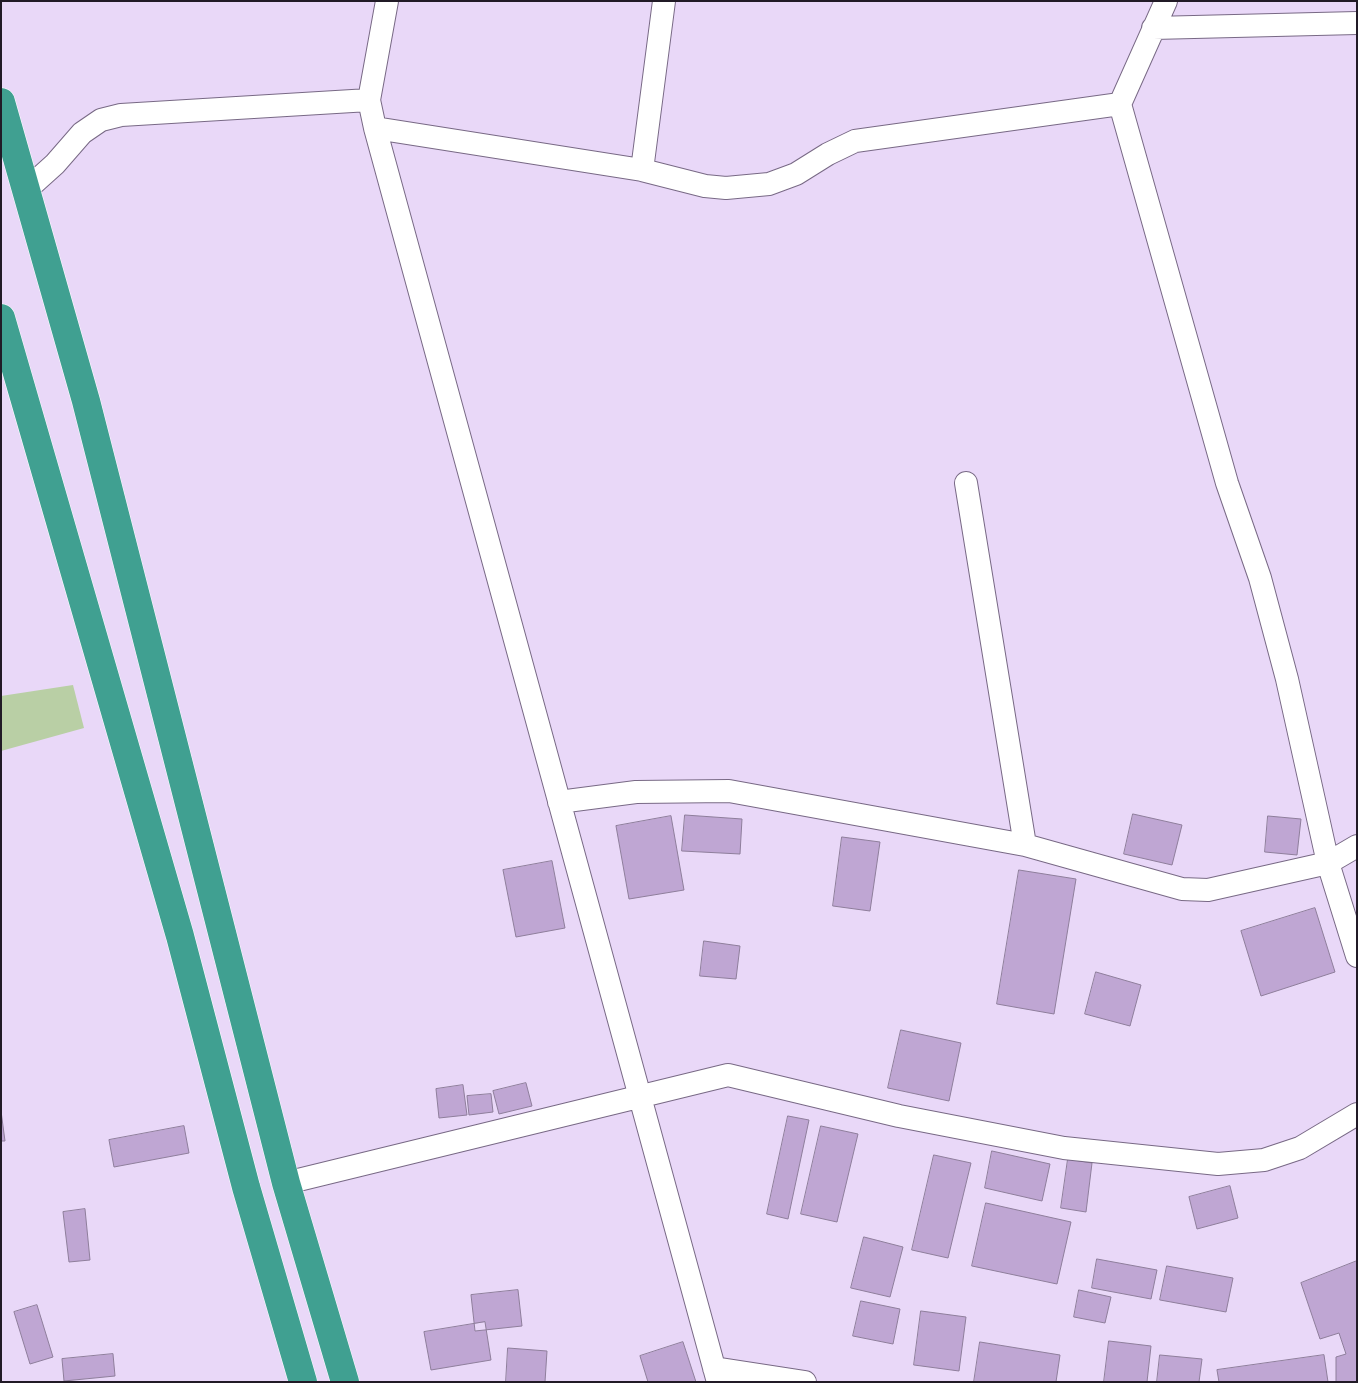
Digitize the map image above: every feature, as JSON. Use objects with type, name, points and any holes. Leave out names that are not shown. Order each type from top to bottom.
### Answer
[{"type":"highway","points":[[1,102],[24,191],[86,400],[286,1183],[345,1382]]},
{"type":"highway","points":[[1,318],[180,936],[246,1187],[303,1382]]},
{"type":"street","points":[[387,1],[368,100],[374,128],[716,1375],[805,1382]]},
{"type":"street","points":[[642,170],[664,1]]},
{"type":"street","points":[[1166,1],[1120,104],[1226,483],[1260,578],[1287,679],[1328,863],[1357,956]]},
{"type":"street","points":[[1153,28],[1357,23]]},
{"type":"street","points":[[24,191],[55,164],[82,133],[101,120],[121,115],[368,100]]},
{"type":"street","points":[[374,128],[642,170],[705,186],[748,187],[770,184],[796,174],[828,154],[855,142],[1120,104]]},
{"type":"street","points":[[966,483],[1025,845]]},
{"type":"street","points":[[559,802],[636,792],[729,791],[1025,845],[1182,889],[1208,890],[1328,863],[1357,846]]},
{"type":"street","points":[[286,1183],[728,1075],[899,1116],[1064,1148],[1218,1164],[1264,1160],[1300,1148],[1357,1114]]},
{"type":"green space","points":[[73,685],[84,728],[1,751],[1,696]]},
{"type":"building","points":[[1133,814],[1182,825],[1172,865],[1124,854]]},
{"type":"building","points":[[685,815],[742,819],[740,854],[682,851]]},
{"type":"building","points":[[671,816],[684,890],[629,899],[616,826]]},
{"type":"building","points":[[1268,816],[1301,819],[1297,855],[1265,852]]},
{"type":"building","points":[[842,837],[880,842],[870,911],[833,906]]},
{"type":"building","points":[[552,861],[565,928],[516,937],[503,870]]},
{"type":"building","points":[[1019,870],[1076,879],[1054,1014],[997,1004]]},
{"type":"building","points":[[1315,908],[1335,972],[1261,996],[1241,931]]},
{"type":"building","points":[[704,941],[740,946],[736,979],[700,976]]},
{"type":"building","points":[[1096,972],[1141,985],[1130,1026],[1085,1014]]},
{"type":"building","points":[[901,1030],[961,1043],[949,1101],[888,1088]]},
{"type":"building","points":[[526,1083],[532,1106],[499,1114],[493,1091]]},
{"type":"building","points":[[463,1085],[467,1115],[439,1118],[436,1089]]},
{"type":"building","points":[[491,1094],[493,1112],[469,1115],[467,1096]]},
{"type":"building","points":[[1,1111],[5,1141],[1,1141]]},
{"type":"building","points":[[788,1116],[809,1120],[788,1219],[767,1214]]},
{"type":"building","points":[[184,1126],[189,1153],[114,1167],[109,1140]]},
{"type":"building","points":[[821,1126],[858,1134],[837,1222],[801,1214]]},
{"type":"building","points":[[992,1151],[1050,1164],[1042,1201],[985,1188]]},
{"type":"building","points":[[934,1155],[971,1163],[948,1258],[912,1250]]},
{"type":"building","points":[[1068,1159],[1092,1163],[1086,1212],[1061,1208]]},
{"type":"building","points":[[1230,1186],[1238,1218],[1197,1229],[1189,1197]]},
{"type":"building","points":[[986,1203],[1071,1222],[1057,1284],[972,1266]]},
{"type":"building","points":[[85,1209],[90,1260],[69,1262],[63,1212]]},
{"type":"building","points":[[864,1237],[903,1247],[890,1297],[851,1288]]},
{"type":"building","points":[[1097,1259],[1157,1270],[1151,1299],[1092,1288]]},
{"type":"building","points":[[1357,1261],[1357,1382],[1336,1382],[1336,1357],[1346,1354],[1339,1333],[1320,1339],[1301,1283]]},
{"type":"building","points":[[1167,1266],[1233,1278],[1226,1312],[1160,1300]]},
{"type":"building","points":[[518,1290],[522,1326],[475,1331],[471,1295]]},
{"type":"building","points":[[1079,1290],[1111,1297],[1105,1323],[1074,1317]]},
{"type":"building","points":[[861,1301],[900,1309],[893,1344],[853,1336]]},
{"type":"building","points":[[37,1305],[53,1357],[30,1364],[14,1312]]},
{"type":"building","points":[[921,1311],[966,1317],[959,1371],[914,1365]]},
{"type":"building","points":[[485,1322],[491,1360],[431,1370],[424,1332]]},
{"type":"building","points":[[1109,1341],[1151,1346],[1147,1382],[1104,1382]]},
{"type":"building","points":[[683,1342],[696,1382],[648,1382],[640,1356]]},
{"type":"building","points":[[980,1342],[1060,1355],[1056,1382],[974,1382]]},
{"type":"building","points":[[508,1348],[547,1351],[545,1382],[506,1382]]},
{"type":"building","points":[[113,1354],[115,1376],[64,1381],[62,1359]]},
{"type":"building","points":[[1160,1355],[1202,1359],[1199,1382],[1157,1382]]},
{"type":"building","points":[[1324,1355],[1328,1382],[1219,1382],[1217,1370]]}]
